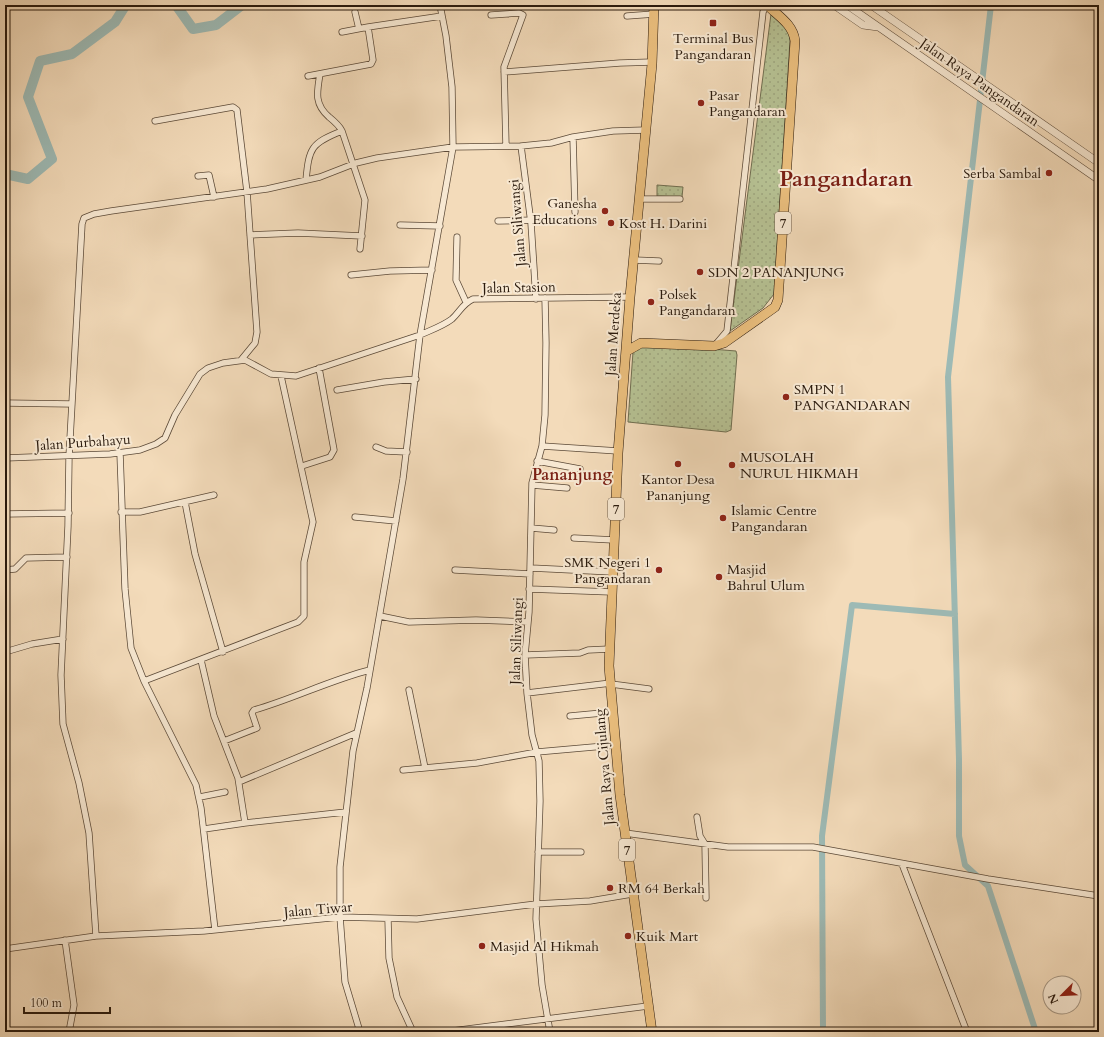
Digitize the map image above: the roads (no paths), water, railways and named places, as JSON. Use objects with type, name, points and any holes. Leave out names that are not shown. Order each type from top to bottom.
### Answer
[{"type":"highway","name":"7","points":[[641,342],[714,346],[724,343],[775,307],[780,291],[795,41],[793,32],[789,26],[767,5]]},
{"type":"highway","name":"Jalan Merdeka","points":[[609,666],[618,451],[627,351],[630,297],[652,62],[654,9]]},
{"type":"highway","points":[[627,351],[641,342],[633,335],[628,327]]},
{"type":"highway","name":"Jalan Raya Cijulang","points":[[609,666],[632,894],[652,1032]]},
{"type":"street","points":[[360,1032],[345,982],[340,917],[340,867],[352,751],[370,670],[396,521],[407,452],[420,334],[453,146],[452,87],[440,5]]},
{"type":"street","points":[[714,346],[727,331],[763,12],[767,5]]},
{"type":"street","name":"Jalan Raya Pangandaran","points":[[847,5],[1099,180]]},
{"type":"street","name":"Jalan Raya Pangandaran","points":[[871,5],[1099,163]]},
{"type":"street","points":[[880,5],[886,15]]},
{"type":"street","points":[[837,7],[863,25],[878,27]]},
{"type":"street","points":[[627,16],[654,9]]},
{"type":"street","points":[[355,12],[359,29]]},
{"type":"street","points":[[491,15],[519,13],[523,15],[506,61],[504,72],[506,146]]},
{"type":"street","points":[[342,32],[442,16]]},
{"type":"street","points":[[308,76],[368,66],[372,63],[368,27]]},
{"type":"street","points":[[504,72],[620,62],[652,62]]},
{"type":"street","points":[[320,74],[317,91],[320,107],[322,111],[339,125],[340,132],[354,163],[365,200],[360,249]]},
{"type":"street","points":[[155,121],[199,112],[236,108],[247,192],[257,336],[242,360],[250,362],[270,374],[296,376],[420,334]]},
{"type":"street","points":[[96,936],[89,833],[79,783],[63,724],[61,675],[69,514],[69,457],[82,224],[84,218],[94,214],[111,211],[247,192],[334,173],[354,163],[453,146],[521,146],[550,143],[573,137],[613,131],[646,130]]},
{"type":"street","points":[[306,180],[309,154],[319,141],[340,132]]},
{"type":"street","points":[[573,137],[575,212]]},
{"type":"street","name":"Jalan Siliwangi","points":[[521,146],[531,220],[536,299]]},
{"type":"street","points":[[198,176],[209,175],[214,197]]},
{"type":"street","points":[[640,199],[680,199]]},
{"type":"street","points":[[498,221],[531,220]]},
{"type":"street","points":[[400,225],[440,226]]},
{"type":"street","points":[[250,235],[298,233],[362,236]]},
{"type":"street","points":[[457,237],[456,280],[466,302]]},
{"type":"street","points":[[634,260],[659,261]]},
{"type":"street","points":[[351,275],[390,271],[432,270]]},
{"type":"street","name":"Jalan Stasion","points":[[420,334],[446,323],[458,314],[466,302],[473,299],[630,297]]},
{"type":"street","name":"Jalan Siliwangi","points":[[545,298],[545,415],[542,446],[532,485],[528,622],[525,655],[527,693],[537,752],[540,801],[536,904],[542,985],[550,1032]]},
{"type":"street","name":"Jalan Purbahayu","points":[[5,458],[69,457],[120,453],[140,450],[156,444],[165,438],[175,415],[200,374],[208,368],[223,363],[242,360]]},
{"type":"street","points":[[302,466],[330,457],[334,450],[319,368]]},
{"type":"street","points":[[144,681],[298,622],[304,616],[304,562],[313,526],[302,466],[281,376]]},
{"type":"street","points":[[337,390],[384,382],[416,379]]},
{"type":"street","points":[[5,403],[72,404]]},
{"type":"street","points":[[542,446],[618,451]]},
{"type":"street","points":[[376,447],[386,451],[407,452]]},
{"type":"street","points":[[120,453],[121,512],[129,642],[133,656],[144,681],[193,777],[200,797],[215,930]]},
{"type":"street","points":[[537,461],[580,469]]},
{"type":"street","points":[[532,485],[567,488]]},
{"type":"street","points":[[121,512],[140,512],[214,495]]},
{"type":"street","points":[[185,502],[194,554],[223,652]]},
{"type":"street","points":[[5,514],[69,514]]},
{"type":"street","points":[[355,517],[396,521]]},
{"type":"street","points":[[531,528],[554,530]]},
{"type":"street","points":[[574,538],[614,540]]},
{"type":"street","points":[[5,570],[15,569],[26,558],[67,557]]},
{"type":"street","points":[[455,570],[613,572]]},
{"type":"street","points":[[529,589],[612,592]]},
{"type":"street","points":[[380,616],[409,622],[476,620],[528,622]]},
{"type":"street","points":[[5,652],[32,644],[63,639]]},
{"type":"street","points":[[525,655],[580,653],[588,650],[610,649]]},
{"type":"street","points":[[201,660],[214,714],[239,782],[245,823]]},
{"type":"street","points":[[224,741],[257,728],[252,714],[254,710],[285,701],[342,677],[370,670]]},
{"type":"street","points":[[527,693],[611,684],[649,689]]},
{"type":"street","points":[[409,690],[425,768]]},
{"type":"street","points":[[570,716],[613,712]]},
{"type":"street","points":[[239,782],[356,733]]},
{"type":"street","points":[[403,770],[484,762],[537,752],[616,745]]},
{"type":"street","points":[[200,797],[225,792]]},
{"type":"street","points":[[204,829],[346,812]]},
{"type":"street","points":[[697,817],[700,836],[705,844],[706,898]]},
{"type":"street","points":[[625,833],[728,847],[813,847],[829,849],[902,864],[988,879],[1099,896]]},
{"type":"street","points":[[538,852],[581,852]]},
{"type":"street","points":[[902,864],[967,1032]]},
{"type":"street","name":"Jalan Tiwar","points":[[5,949],[96,936],[215,930],[340,917],[417,919],[536,904],[590,901],[632,894]]},
{"type":"street","points":[[388,919],[389,958],[397,997],[413,1032]]},
{"type":"street","points":[[65,940],[74,1005],[69,1032]]},
{"type":"street","points":[[444,1032],[648,1006]]},
{"type":"waterway","points":[[5,174],[28,179],[52,159],[28,97],[40,61],[72,54],[115,22],[125,6],[128,5]]},
{"type":"waterway","points":[[176,5],[193,29],[216,25],[242,5]]},
{"type":"waterway","points":[[991,5],[948,377],[959,759],[959,836],[965,865],[988,886],[1036,1032]]},
{"type":"waterway","points":[[823,1032],[822,836],[852,605],[955,614]]},
{"type":"place","name":"Terminal Bus Pangandaran","points":[[713,23]]},
{"type":"place","name":"Pasar Pangandaran","points":[[701,103]]},
{"type":"place","name":"Serba Sambal","points":[[1049,173]]},
{"type":"place","name":"Ganesha Educations","points":[[605,211]]},
{"type":"place","name":"Kost H. Darini","points":[[611,223]]},
{"type":"place","name":"SDN 2 PANANJUNG","points":[[700,272]]},
{"type":"place","name":"Polsek Pangandaran","points":[[651,302]]},
{"type":"place","name":"SMPN 1 PANGANDARAN","points":[[786,397]]},
{"type":"place","name":"Kantor Desa Pananjung","points":[[678,464]]},
{"type":"place","name":"MUSOLAH NURUL HIKMAH","points":[[732,465]]},
{"type":"place","name":"Islamic Centre Pangandaran","points":[[723,518]]},
{"type":"place","name":"SMK Negeri 1 Pangandaran","points":[[659,570]]},
{"type":"place","name":"Masjid Bahrul Ulum","points":[[719,577]]},
{"type":"place","name":"RM 64 Berkah","points":[[610,888]]},
{"type":"place","name":"Kuik Mart","points":[[628,936]]},
{"type":"place","name":"Masjid Al Hikmah","points":[[482,946]]},
{"type":"district","name":"Pangandaran","points":[[846,178]]},
{"type":"district","name":"Pananjung","points":[[572,474]]}]
